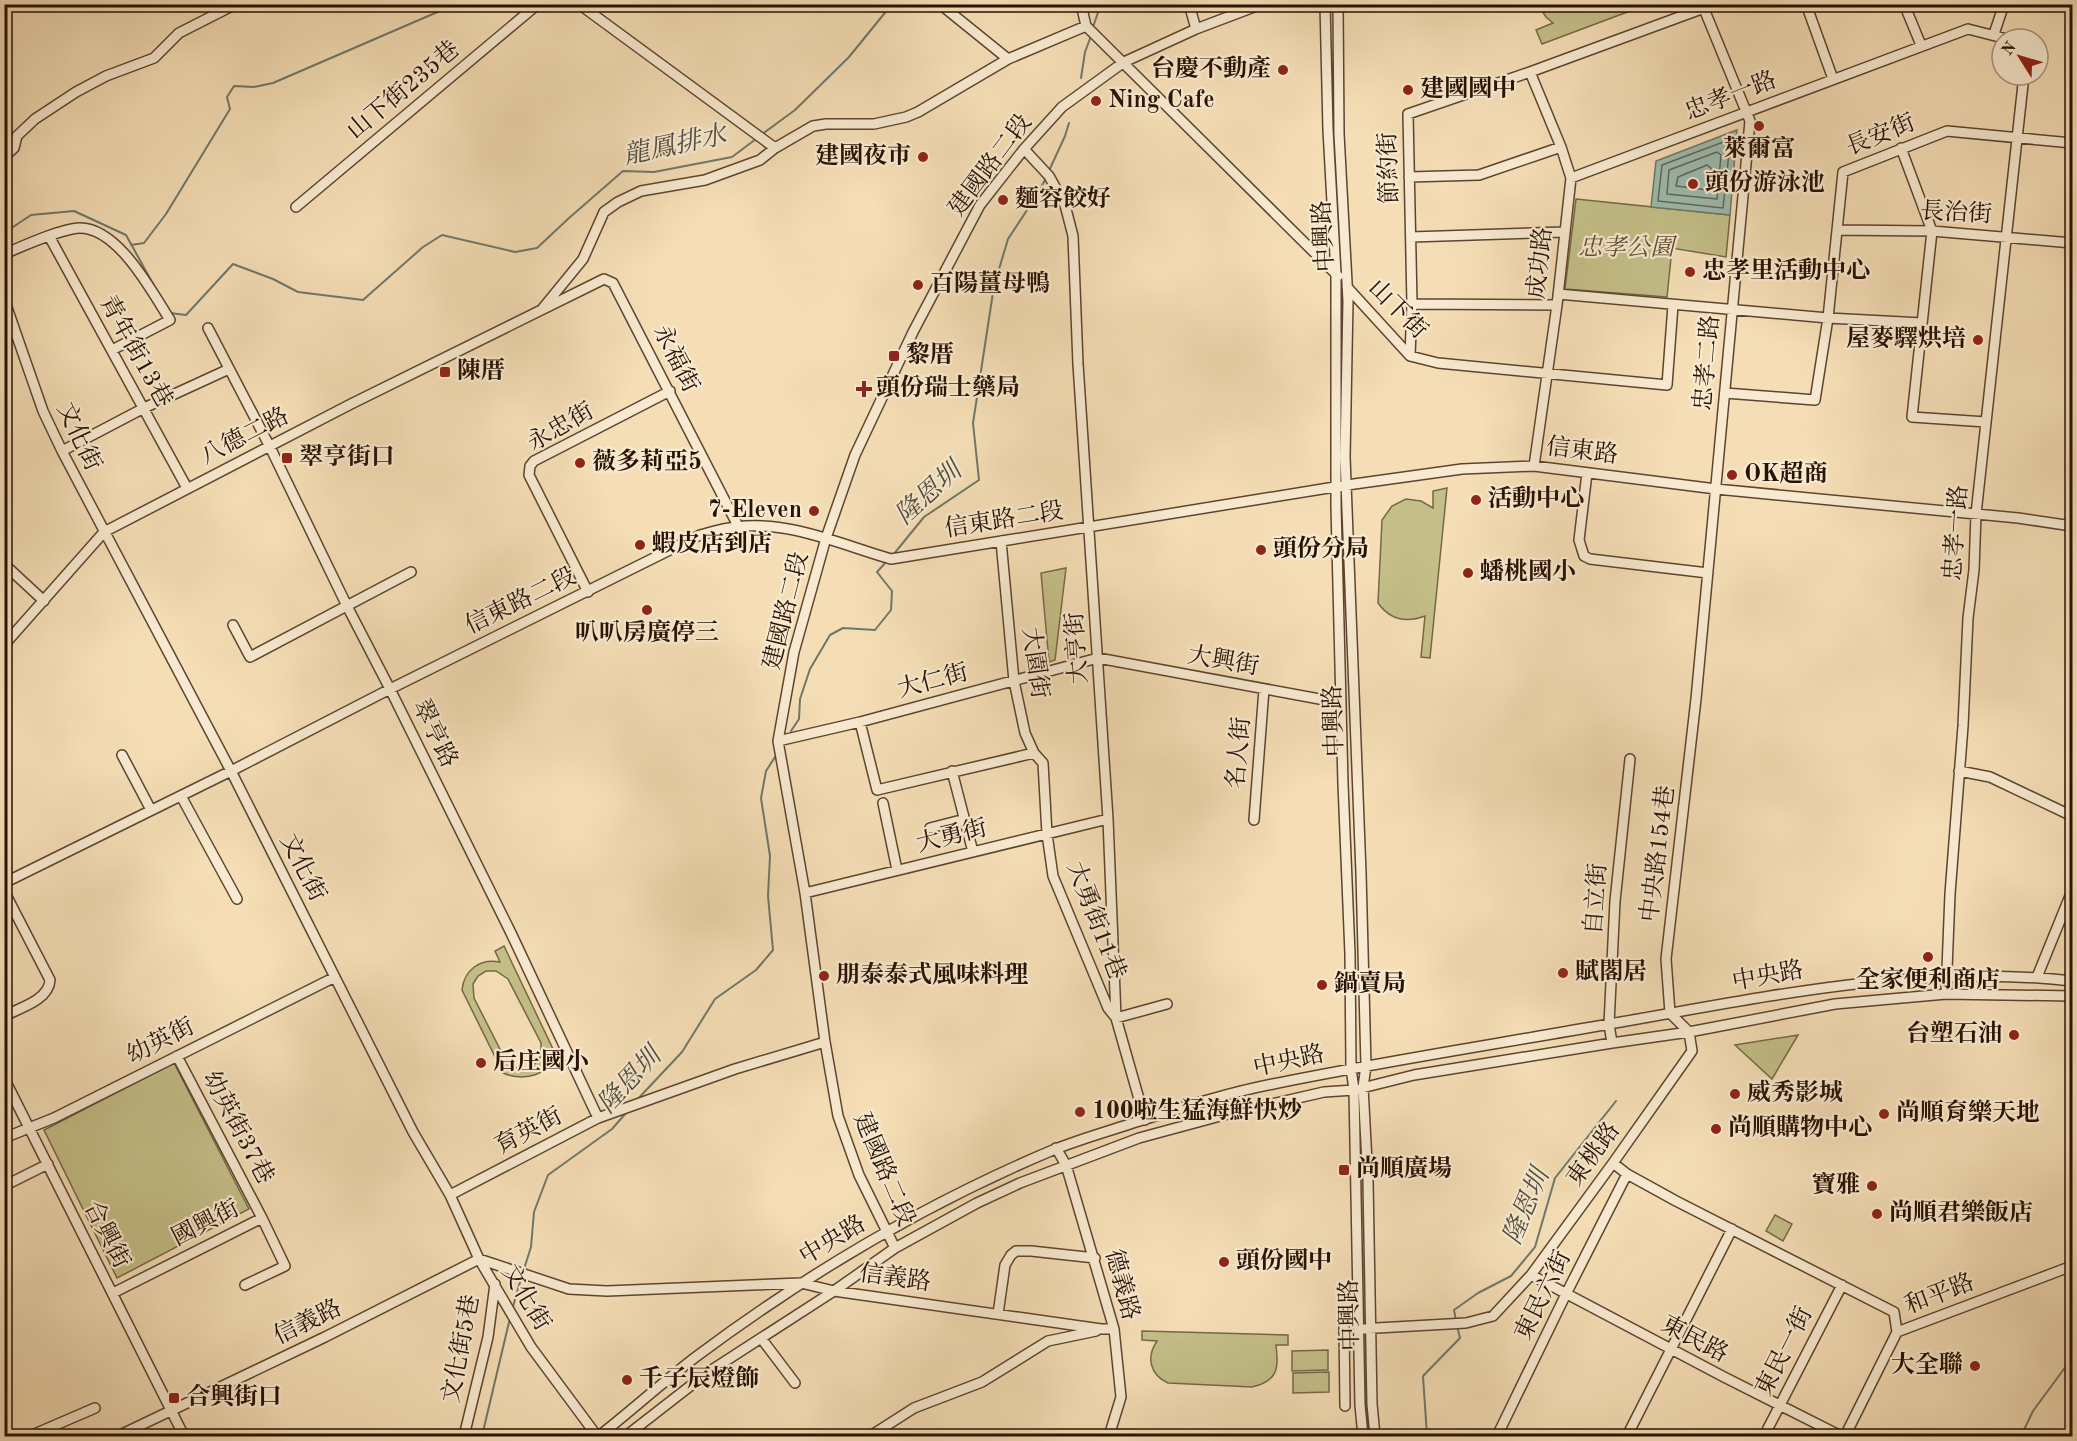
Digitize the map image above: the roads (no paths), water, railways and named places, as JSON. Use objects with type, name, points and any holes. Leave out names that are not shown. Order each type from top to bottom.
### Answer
[{"type":"street","points":[[4,158],[14,148],[17,136],[35,119],[76,92],[106,76],[154,58],[179,33],[236,4]]},
{"type":"street","name":"山下街235巷","points":[[296,207],[538,4]]},
{"type":"street","points":[[579,4],[772,146]]},
{"type":"street","points":[[940,4],[1008,59]]},
{"type":"street","points":[[540,312],[583,259],[604,212],[611,207],[641,191],[705,180],[760,160],[772,146],[813,126],[874,124],[918,112],[1008,59],[1090,30],[1081,4]]},
{"type":"street","points":[[1189,4],[1196,29]]},
{"type":"street","name":"建國路二段","points":[[895,1248],[859,1175],[838,1116],[825,1042],[805,893],[778,741],[794,652],[826,538],[855,455],[913,332],[980,205],[1024,149],[1062,107],[1124,62],[1196,29],[1262,4]]},
{"type":"street","name":"中興路","points":[[1325,4],[1328,129],[1336,274],[1342,486],[1366,1066],[1359,1088],[1359,1329],[1360,1406],[1363,1437]]},
{"type":"street","name":"中興路","points":[[1338,4],[1339,134],[1348,288],[1345,457],[1342,486],[1341,703],[1350,954],[1351,1068],[1359,1088],[1371,1329],[1372,1404],[1376,1437]]},
{"type":"street","points":[[1806,4],[1833,79]]},
{"type":"street","points":[[1904,4],[1921,45]]},
{"type":"street","points":[[1996,27],[2004,4]]},
{"type":"street","name":"節約街","points":[[1410,356],[1412,304],[1408,114],[1530,72],[1703,6]]},
{"type":"street","name":"忠孝二路","points":[[1696,699],[1750,121],[1703,6]]},
{"type":"street","name":"忠孝一路","points":[[1571,178],[1921,45],[1968,29],[1990,33]]},
{"type":"street","name":"山下街","points":[[1090,30],[1336,274],[1410,356],[1438,363],[1667,385],[1673,305]]},
{"type":"street","name":"成功路","points":[[1530,72],[1561,147],[1571,178],[1534,466]]},
{"type":"street","name":"忠孝一路","points":[[1946,994],[1976,514],[2023,87]]},
{"type":"street","name":"長安街","points":[[1725,393],[1815,400],[1828,318],[1843,172],[1947,130],[2073,143]]},
{"type":"street","points":[[1409,177],[1479,176],[1561,147]]},
{"type":"street","points":[[1901,148],[1932,231],[1912,417],[1986,422]]},
{"type":"street","name":"大亨街","points":[[1024,149],[1047,174],[1065,205],[1073,236],[1078,364],[1108,819],[1116,1018],[1145,1119]]},
{"type":"street","points":[[4,254],[49,236],[79,228],[97,232],[123,251],[170,320],[112,350]]},
{"type":"street","name":"長治街","points":[[1837,230],[1932,231],[2073,243]]},
{"type":"street","points":[[1411,237],[1564,232]]},
{"type":"street","name":"青年街13巷","points":[[49,236],[187,488]]},
{"type":"street","name":"永福街","points":[[540,312],[604,279],[613,284],[738,526]]},
{"type":"street","name":"文化街","points":[[4,299],[43,411],[62,451],[231,771],[413,1132],[450,1195],[478,1259],[531,1347],[598,1437]]},
{"type":"street","points":[[1412,304],[1557,299],[1922,323]]},
{"type":"street","name":"八德二路","points":[[4,645],[104,532],[450,354],[540,312]]},
{"type":"street","name":"翠亨路","points":[[208,327],[511,933],[598,1118]]},
{"type":"street","points":[[62,451],[144,408],[229,369]]},
{"type":"street","name":"永忠街","points":[[588,592],[529,475],[530,466],[534,460],[670,391]]},
{"type":"street","name":"信東路","points":[[1089,528],[1342,486],[1462,469],[1534,466],[1716,489],[1976,514],[2073,526]]},
{"type":"street","points":[[1587,473],[1579,540],[1584,556],[1590,559],[1708,573]]},
{"type":"street","name":"信東路二段","points":[[4,883],[700,534],[738,526],[776,527],[826,538],[889,558],[1089,528]]},
{"type":"street","name":"大園街","points":[[1001,541],[1014,681],[1025,732],[1034,753],[1043,763],[1047,834]]},
{"type":"street","points":[[4,564],[44,601]]},
{"type":"street","points":[[233,625],[250,657],[411,572]]},
{"type":"street","name":"大興街","points":[[1098,658],[1341,703]]},
{"type":"street","name":"大仁街","points":[[778,741],[860,722],[1098,658]]},
{"type":"street","name":"名人街","points":[[1254,820],[1264,689]]},
{"type":"street","name":"中央路154巷","points":[[1670,1013],[1666,959],[1696,699]]},
{"type":"street","points":[[860,722],[877,790],[1034,753]]},
{"type":"street","points":[[122,755],[151,810]]},
{"type":"street","name":"自立街","points":[[1612,1042],[1610,1024],[1615,901],[1630,759]]},
{"type":"street","points":[[952,771],[973,852]]},
{"type":"street","points":[[1959,771],[1990,777],[2073,816]]},
{"type":"street","points":[[181,795],[237,899]]},
{"type":"street","points":[[883,803],[897,870]]},
{"type":"street","points":[[930,828],[965,819]]},
{"type":"street","name":"大勇街","points":[[805,893],[1108,819]]},
{"type":"street","name":"大勇街11巷","points":[[1047,834],[1053,876],[1108,1008],[1116,1018]]},
{"type":"street","points":[[4,891],[50,980],[50,988],[45,995],[4,1016]]},
{"type":"street","points":[[2037,977],[2073,891]]},
{"type":"street","points":[[1350,954],[1362,954]]},
{"type":"street","name":"幼英街","points":[[4,1138],[54,1118],[335,977]]},
{"type":"street","name":"中央路","points":[[598,1437],[695,1358],[801,1283],[887,1232],[970,1188],[1056,1148],[1145,1119],[1271,1084],[1351,1068],[1821,988],[1925,977],[2037,977],[2073,981]]},
{"type":"street","name":"中央路","points":[[626,1437],[707,1373],[895,1248],[977,1203],[1066,1165],[1139,1138],[1224,1115],[1324,1092],[1359,1088],[1414,1075],[1612,1042],[1689,1032],[1835,1004],[1946,994],[2073,996]]},
{"type":"street","points":[[1116,1018],[1167,1004]]},
{"type":"street","points":[[1670,1013],[1689,1032]]},
{"type":"street","name":"東桃路","points":[[1371,1329],[1472,1322],[1493,1317],[1531,1275],[1692,1051],[1689,1032]]},
{"type":"street","name":"育英街","points":[[450,1195],[598,1118],[735,1069],[825,1042]]},
{"type":"street","name":"幼英街37巷","points":[[177,1056],[261,1218]]},
{"type":"street","name":"合興街","points":[[4,1078],[184,1437]]},
{"type":"street","name":"德義路","points":[[1056,1148],[1066,1165],[1114,1329],[1121,1397],[1109,1437]]},
{"type":"street","points":[[1613,1163],[1627,1174],[1894,1311],[1897,1332]]},
{"type":"street","points":[[4,1186],[48,1164]]},
{"type":"street","name":"東民六街","points":[[1497,1437],[1627,1174]]},
{"type":"street","name":"國興街","points":[[113,1293],[261,1218],[285,1266],[245,1285]]},
{"type":"street","points":[[1627,1437],[1732,1229]]},
{"type":"street","points":[[998,1314],[1005,1265],[1016,1251],[1095,1258]]},
{"type":"street","name":"信義路","points":[[118,1437],[325,1337],[478,1259],[569,1289],[607,1290],[801,1283],[834,1290],[1114,1329]]},
{"type":"street","name":"和平路","points":[[1843,1437],[1897,1332],[2073,1266]]},
{"type":"street","name":"東民路","points":[[1531,1275],[1779,1406],[1843,1437]]},
{"type":"street","name":"文化街5巷","points":[[464,1437],[488,1337],[495,1284]]},
{"type":"street","name":"東民一街","points":[[1764,1437],[1842,1285]]},
{"type":"street","points":[[1344,1325],[1345,1406]]},
{"type":"street","points":[[877,1437],[875,1433],[914,1408],[982,1382],[1048,1341],[1101,1329]]},
{"type":"street","points":[[1359,1329],[1371,1329]]},
{"type":"street","points":[[761,1338],[795,1383]]},
{"type":"street","points":[[30,1437],[95,1408]]},
{"type":"water","name":"頭份游泳池","points":[[1737,130],[1730,215],[1651,207],[1656,161]]},
{"type":"waterway","points":[[131,245],[144,243],[166,214],[230,109],[227,97],[234,86],[254,87],[273,83],[456,4]]},
{"type":"waterway","name":"龍鳳排水","points":[[761,135],[795,110],[849,57],[892,4]]},
{"type":"waterway","name":"隆恩圳","points":[[1093,27],[1101,4]]},
{"type":"waterway","name":"隆恩圳","points":[[1081,78],[1085,52],[1091,36]]},
{"type":"waterway","name":"隆恩圳","points":[[1048,173],[1069,123]]},
{"type":"waterway","name":"龍鳳排水","points":[[170,313],[186,315],[233,264],[273,279],[298,292],[363,300],[423,247],[442,235],[515,252],[537,248],[623,171],[654,172],[732,157],[756,139]]},
{"type":"waterway","name":"隆恩圳","points":[[893,555],[924,517],[979,480],[973,423],[994,286],[1008,239],[1046,178]]},
{"type":"waterway","name":"龍鳳排水","points":[[4,233],[31,215],[74,211],[126,235],[157,291]]},
{"type":"waterway","name":"隆恩圳","points":[[791,731],[799,719],[800,699],[810,669],[830,635],[843,628],[875,630],[891,610],[892,591],[877,572],[887,561]]},
{"type":"waterway","name":"隆恩圳","points":[[635,1102],[682,1052],[715,999],[756,970],[773,950],[768,896],[770,856],[761,798],[766,771],[777,754]]},
{"type":"waterway","name":"隆恩圳","points":[[1456,1321],[1454,1310],[1478,1293],[1511,1276],[1535,1247],[1555,1178],[1616,1101]]},
{"type":"waterway","name":"隆恩圳","points":[[524,1269],[531,1247],[534,1212],[548,1175],[612,1129],[626,1113]]},
{"type":"waterway","name":"隆恩圳","points":[[512,1310],[522,1275]]},
{"type":"waterway","name":"隆恩圳","points":[[482,1436],[510,1318]]},
{"type":"waterway","name":"隆恩圳","points":[[1427,1436],[1423,1376],[1460,1338],[1457,1326]]},
{"type":"waterway","points":[[2021,1436],[2033,1411],[2072,1358]]},
{"type":"place","name":"台慶不動產","points":[[1283,70]]},
{"type":"place","name":"建國國中","points":[[1408,90]]},
{"type":"place","name":"Ning Cafe","points":[[1096,101]]},
{"type":"place","name":"萊爾富","points":[[1759,126]]},
{"type":"place","name":"建國夜市","points":[[923,157]]},
{"type":"place","name":"頭份游泳池","points":[[1693,184]]},
{"type":"place","name":"麵容餃好","points":[[1003,200]]},
{"type":"place","name":"忠孝里活動中心","points":[[1690,272]]},
{"type":"place","name":"百陽薑母鴨","points":[[918,285]]},
{"type":"place","name":"屋麥驛烘培","points":[[1978,340]]},
{"type":"place","name":"黎厝","points":[[894,356]]},
{"type":"place","name":"陳厝","points":[[445,372]]},
{"type":"place","name":"頭份瑞士藥局","points":[[864,389]]},
{"type":"place","name":"翠亨街口","points":[[287,458]]},
{"type":"place","name":"薇多莉亞5","points":[[580,463]]},
{"type":"place","name":"OK超商","points":[[1732,475]]},
{"type":"place","name":"活動中心","points":[[1476,500]]},
{"type":"place","name":"7-Eleven","points":[[814,511]]},
{"type":"place","name":"蝦皮店到店","points":[[640,545]]},
{"type":"place","name":"頭份分局","points":[[1261,550]]},
{"type":"place","name":"蟠桃國小","points":[[1468,573]]},
{"type":"place","name":"叭叭房廣停三","points":[[647,610]]},
{"type":"place","name":"全家便利商店","points":[[1928,957]]},
{"type":"place","name":"賦閣居","points":[[1563,973]]},
{"type":"place","name":"朋泰泰式風味料理","points":[[824,976]]},
{"type":"place","name":"鍋賣局","points":[[1322,985]]},
{"type":"place","name":"台塑石油","points":[[2014,1035]]},
{"type":"place","name":"后庄國小","points":[[481,1063]]},
{"type":"place","name":"威秀影城","points":[[1735,1094]]},
{"type":"place","name":"100啦生猛海鮮快炒","points":[[1080,1112]]},
{"type":"place","name":"尚順育樂天地","points":[[1884,1114]]},
{"type":"place","name":"尚順購物中心","points":[[1716,1129]]},
{"type":"place","name":"尚順廣場","points":[[1344,1170]]},
{"type":"place","name":"寶雅","points":[[1872,1186]]},
{"type":"place","name":"尚順君樂飯店","points":[[1877,1214]]},
{"type":"place","name":"頭份國中","points":[[1224,1262]]},
{"type":"place","name":"大全聯","points":[[1975,1366]]},
{"type":"place","name":"千子辰燈飾","points":[[627,1380]]},
{"type":"place","name":"合興街口","points":[[174,1398]]},
{"type":"park label","name":"忠孝公園","points":[[1626,249]]}]
